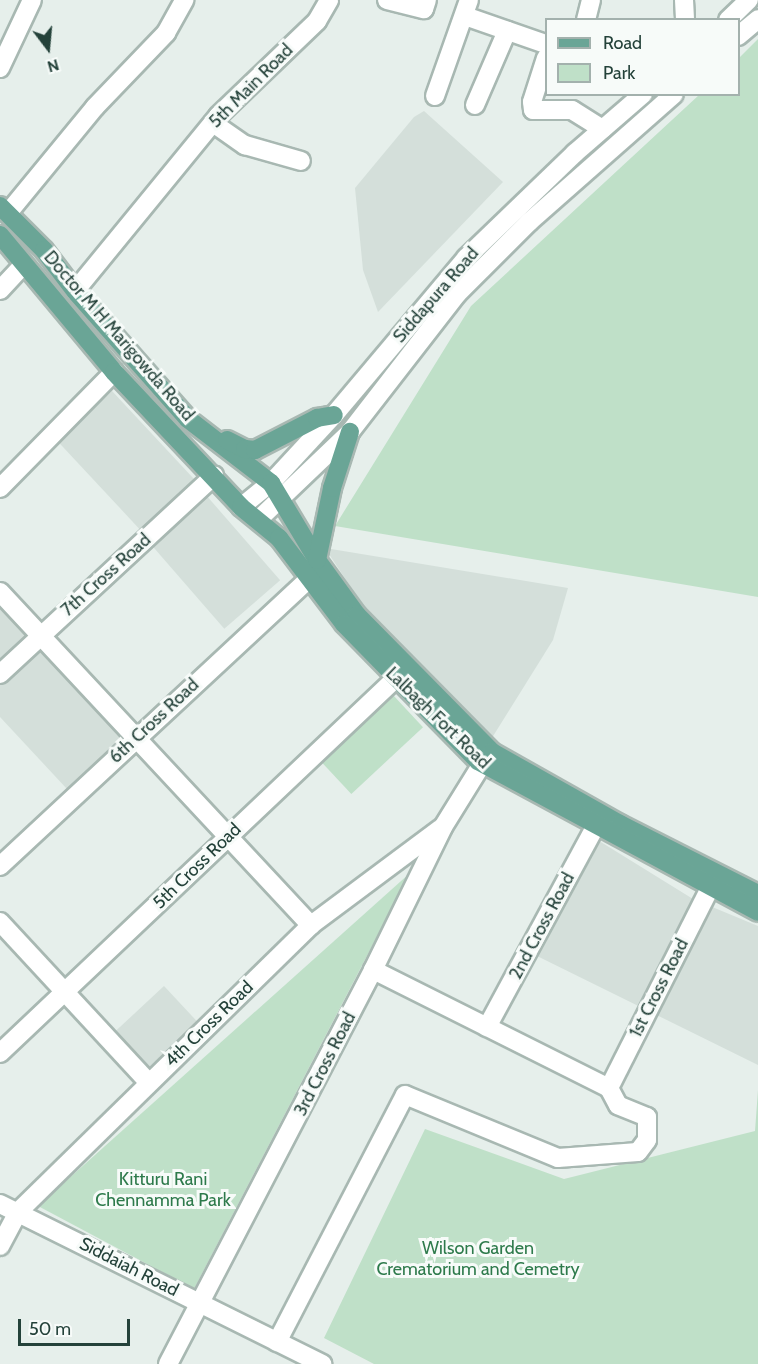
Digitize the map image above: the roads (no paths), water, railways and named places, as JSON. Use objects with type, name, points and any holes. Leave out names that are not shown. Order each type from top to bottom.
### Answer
[{"type":"main road","name":"Doctor M H Marigowda Road","points":[[4,210],[44,249],[75,291],[188,419],[271,483],[282,500]]},
{"type":"main road","name":"Doctor M H Marigowda Road","points":[[0,236],[114,372],[241,507],[259,519]]},
{"type":"main road","points":[[188,419],[245,449],[255,450],[316,418],[334,415]]},
{"type":"main road","points":[[314,569],[332,488],[350,432]]},
{"type":"main road","name":"Lalbagh Fort Road","points":[[282,500],[314,569],[344,624],[395,679],[482,764],[758,912]]},
{"type":"main road","name":"Lalbagh Fort Road","points":[[259,519],[314,569],[492,752],[620,824],[758,894]]},
{"type":"street","points":[[0,68],[32,0]]},
{"type":"street","points":[[4,210],[95,107],[166,33],[184,0]]},
{"type":"street","name":"5th Main Road","points":[[75,291],[213,123],[317,21],[329,0]]},
{"type":"street","points":[[387,0],[424,9],[427,0]]},
{"type":"street","points":[[684,0],[686,18]]},
{"type":"street","points":[[730,18],[749,0]]},
{"type":"street","points":[[435,96],[467,8],[507,31],[545,44]]},
{"type":"street","points":[[740,34],[758,19]]},
{"type":"street","points":[[475,105],[507,31]]},
{"type":"street","points":[[545,61],[532,102],[533,110],[572,110],[603,129]]},
{"type":"street","name":"Siddapura Road","points":[[241,507],[271,483],[334,415],[466,258],[641,96]]},
{"type":"street","name":"Siddapura Road","points":[[259,519],[282,500],[350,432],[457,294],[529,222],[672,96]]},
{"type":"street","points":[[213,123],[245,145],[302,161]]},
{"type":"street","points":[[0,290],[24,264]]},
{"type":"street","points":[[0,488],[114,372]]},
{"type":"street","name":"7th Cross Road","points":[[0,674],[214,476]]},
{"type":"street","name":"6th Cross Road","points":[[0,866],[314,569]]},
{"type":"street","points":[[0,592],[42,634],[227,837],[311,925]]},
{"type":"street","name":"5th Cross Road","points":[[0,1053],[395,679]]},
{"type":"street","name":"3rd Cross Road","points":[[168,1364],[373,970],[443,827],[482,764]]},
{"type":"street","name":"2nd Cross Road","points":[[487,1027],[596,825]]},
{"type":"street","name":"4th Cross Road","points":[[0,1246],[18,1212],[311,925],[443,827]]},
{"type":"street","name":"1st Cross Road","points":[[609,1088],[710,888]]},
{"type":"street","points":[[0,922],[66,990],[149,1083]]},
{"type":"street","points":[[277,1342],[405,1095],[558,1158],[638,1152],[647,1140],[647,1117],[618,1106],[609,1088],[373,970]]},
{"type":"street","name":"Siddaiah Road","points":[[0,1204],[322,1364]]},
{"type":"park label","name":"Kitturu Rani Chennamma Park","points":[[163,1190]]},
{"type":"park label","name":"Wilson Garden Crematorium and Cemetry","points":[[478,1259]]}]
